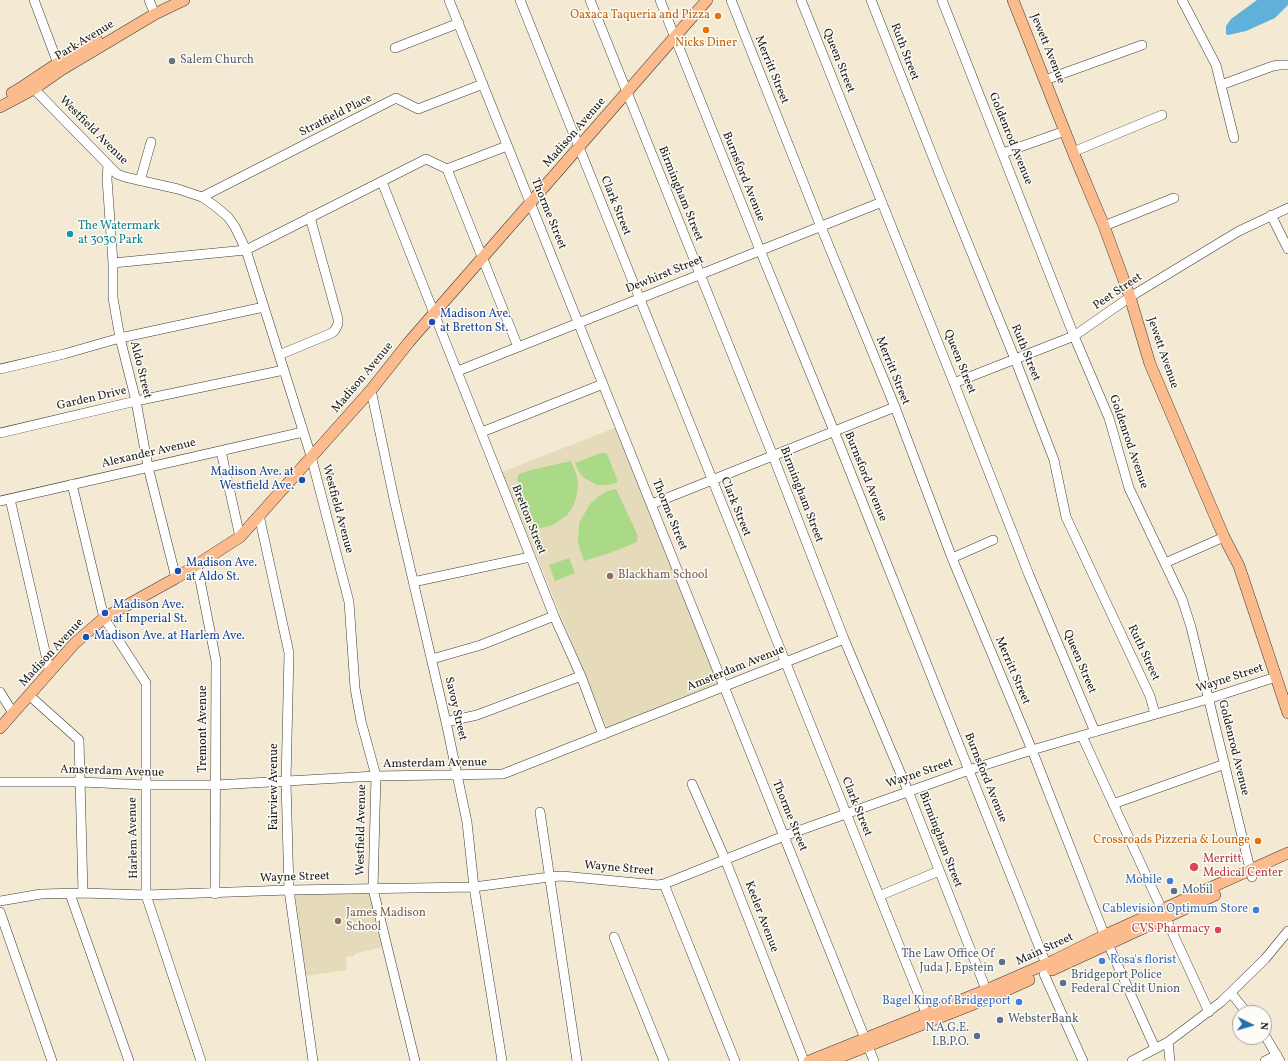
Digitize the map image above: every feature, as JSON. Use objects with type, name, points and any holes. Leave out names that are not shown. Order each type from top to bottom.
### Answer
[{"type":"main road","name":"Park Avenue","points":[[0,107],[59,66],[152,7],[167,0]]},
{"type":"main road","name":"Park Avenue","points":[[152,7],[184,0]]},
{"type":"main road","name":"Madison Avenue","points":[[0,728],[12,713],[30,696],[75,643],[104,618],[176,578],[240,536],[371,390],[434,313],[531,204],[707,0]]},
{"type":"main road","name":"Jewett Avenue","points":[[1014,0],[1073,152],[1104,226],[1130,297],[1150,364],[1224,537],[1239,566],[1288,713]]},
{"type":"main road","name":"Park Avenue","points":[[0,98],[32,85]]},
{"type":"main road","name":"Main Street","points":[[809,1061],[867,1042],[988,994],[1251,874],[1288,853]]},
{"type":"main road","name":"Main Street","points":[[1251,874],[1288,861]]},
{"type":"main road","name":"Main Street","points":[[830,1061],[867,1042]]},
{"type":"street","points":[[34,0],[59,66]]},
{"type":"street","name":"Thorme Street","points":[[449,0],[874,1061]]},
{"type":"street","name":"Clark Street","points":[[520,0],[928,1018]]},
{"type":"street","name":"Birmingham Street","points":[[590,0],[773,456],[844,639],[908,791],[988,994]]},
{"type":"street","name":"Burnsford Avenue","points":[[660,0],[969,770],[1045,969],[1083,1061]]},
{"type":"street","name":"Merritt Street","points":[[731,0],[821,227],[895,407],[952,558],[1032,750],[1106,940],[1155,1048]]},
{"type":"street","name":"Queen Street","points":[[801,0],[1029,575],[1095,732]]},
{"type":"street","name":"Ruth Street","points":[[871,0],[1054,460],[1066,517],[1150,696],[1155,714]]},
{"type":"street","name":"Goldenrod Avenue","points":[[942,0],[1074,336],[1109,418],[1129,488],[1182,599],[1191,627],[1251,874]]},
{"type":"street","points":[[1182,0],[1216,65],[1234,138]]},
{"type":"street","points":[[395,48],[459,23]]},
{"type":"street","points":[[1045,80],[1142,45]]},
{"type":"street","points":[[1221,85],[1273,66],[1288,65]]},
{"type":"street","name":"Stratfield Place","points":[[202,197],[396,98],[418,109],[483,84]]},
{"type":"street","name":"Westfield Avenue","points":[[32,85],[117,174],[202,197],[228,217],[246,250],[311,456],[349,602],[355,688],[361,721],[376,776],[373,889],[415,1061]]},
{"type":"street","points":[[1073,152],[1162,115]]},
{"type":"street","points":[[1003,153],[1065,131]]},
{"type":"street","points":[[140,181],[151,142]]},
{"type":"street","points":[[113,263],[246,250],[426,160],[447,169],[507,146]]},
{"type":"street","name":"Aldo Street","points":[[108,165],[107,179],[113,263],[113,298],[120,338],[136,401],[148,466],[176,578]]},
{"type":"street","points":[[447,169],[518,347]]},
{"type":"street","name":"Bretton Street","points":[[382,182],[458,371],[530,557],[581,676],[603,735]]},
{"type":"street","points":[[1104,226],[1174,198]]},
{"type":"street","name":"Dewhirst Street","points":[[458,371],[882,202]]},
{"type":"street","name":"Peet Street","points":[[954,383],[1074,336],[1130,297],[1239,231],[1288,208]]},
{"type":"street","points":[[1271,215],[1288,249]]},
{"type":"street","points":[[279,355],[332,333],[336,330],[338,324],[338,319],[310,217]]},
{"type":"street","points":[[0,368],[64,354],[120,338],[264,307]]},
{"type":"street","name":"Garden Drive","points":[[0,433],[136,401],[284,370]]},
{"type":"street","points":[[482,432],[603,384]]},
{"type":"street","name":"Savoy Street","points":[[371,390],[413,582],[458,775],[467,822],[474,887],[502,1061]]},
{"type":"street","points":[[652,504],[895,407]]},
{"type":"street","name":"Alexander Avenue","points":[[0,501],[148,466],[303,432]]},
{"type":"street","points":[[221,451],[240,536]]},
{"type":"street","name":"Harlem Avenue","points":[[72,484],[104,618],[146,683],[146,896],[201,1061]]},
{"type":"street","points":[[10,499],[50,673]]},
{"type":"street","name":"Fairview Avenue","points":[[259,515],[289,653],[286,782],[289,890],[313,1061]]},
{"type":"street","points":[[1165,563],[1224,537]]},
{"type":"street","points":[[952,558],[993,540]]},
{"type":"street","points":[[413,582],[530,557]]},
{"type":"street","name":"Tremont Avenue","points":[[196,565],[216,661],[215,894]]},
{"type":"street","points":[[432,659],[481,646],[554,616]]},
{"type":"street","name":"Amsterdam Avenue","points":[[0,782],[81,782],[145,786],[216,786],[376,776],[503,774],[844,639]]},
{"type":"street","points":[[446,722],[477,715],[581,676]]},
{"type":"street","name":"Wayne Street","points":[[0,901],[41,894],[83,893],[146,896],[289,890],[474,887],[562,876],[652,885],[664,884],[784,836],[969,770],[1032,750],[1208,699],[1276,677]]},
{"type":"street","points":[[0,692],[12,713]]},
{"type":"street","points":[[30,696],[79,740],[83,893]]},
{"type":"street","points":[[1082,736],[1209,1012]]},
{"type":"street","points":[[1113,804],[1225,764]]},
{"type":"street","name":"Keeler Avenue","points":[[692,784],[725,859],[804,1061]]},
{"type":"street","points":[[540,812],[577,1061]]},
{"type":"street","points":[[879,896],[939,871]]},
{"type":"street","points":[[664,884],[735,1061]]},
{"type":"street","points":[[70,894],[129,1061]]},
{"type":"street","points":[[0,912],[52,1061]]},
{"type":"street","points":[[1132,1061],[1168,1042],[1209,1012],[1231,993],[1264,959],[1288,931]]},
{"type":"street","points":[[614,937],[664,1061]]},
{"type":"street","points":[[1231,993],[1241,1005]]},
{"type":"street","points":[[1168,1042],[1170,1061]]},
{"type":"street","points":[[1265,1061],[1279,1058],[1271,1045]]},
{"type":"shaded area","name":"Blackham School","points":[[617,427],[718,682],[717,684],[607,728],[502,472]]},
{"type":"shaded area","name":"James Madison School","points":[[370,892],[383,947],[346,957],[347,970],[306,976],[295,894]]},
{"type":"green space","points":[[601,453],[606,453],[608,456],[618,482],[608,485],[597,485],[584,478],[579,472],[575,463]]},
{"type":"green space","points":[[571,461],[577,476],[578,486],[576,499],[572,508],[567,515],[553,525],[537,529],[517,479],[519,474]]},
{"type":"green space","points":[[616,489],[638,536],[637,542],[610,553],[584,561],[578,543],[579,523],[590,504],[599,496]]},
{"type":"green space","points":[[569,558],[575,573],[555,581],[549,565]]},
{"type":"water","points":[[1257,0],[1288,0],[1288,5],[1275,18],[1246,31],[1228,35],[1226,34],[1226,26],[1231,19]]},
{"type":"place","name":"Oaxaca Taqueria and Pizza","points":[[718,16]]},
{"type":"place","name":"Nicks Diner","points":[[706,30]]},
{"type":"place","name":"Salem Church","points":[[172,61]]},
{"type":"place","name":"The Watermark at 3030 Park","points":[[70,234]]},
{"type":"place","name":"Madison Ave. at Bretton St.","points":[[432,322]]},
{"type":"place","name":"Madison Ave. at Westfield Ave.","points":[[302,480]]},
{"type":"place","name":"Madison Ave. at Aldo St.","points":[[178,571]]},
{"type":"place","name":"Blackham School","points":[[610,576]]},
{"type":"place","name":"Madison Ave. at Imperial St.","points":[[105,613]]},
{"type":"place","name":"Madison Ave. at Harlem Ave.","points":[[86,637]]},
{"type":"place","name":"Crossroads Pizzeria & Lounge","points":[[1258,841]]},
{"type":"place","name":"Merritt Medical Center","points":[[1194,867]]},
{"type":"place","name":"Mobile","points":[[1170,881]]},
{"type":"place","name":"Mobil","points":[[1174,891]]},
{"type":"place","name":"Cablevision Optimum Store","points":[[1256,910]]},
{"type":"place","name":"James Madison School","points":[[338,921]]},
{"type":"place","name":"CVS Pharmacy","points":[[1218,930]]},
{"type":"place","name":"Rosa's florist","points":[[1102,961]]},
{"type":"place","name":"The Law Office Of Juda J. Epstein","points":[[1002,962]]},
{"type":"place","name":"Bridgeport Police Federal Credit Union","points":[[1063,983]]},
{"type":"place","name":"Bagel King of Bridgeport","points":[[1019,1002]]},
{"type":"place","name":"WebsterBank","points":[[1000,1020]]},
{"type":"place","name":"N.A.G.E. I.B.P.O.","points":[[977,1036]]}]
